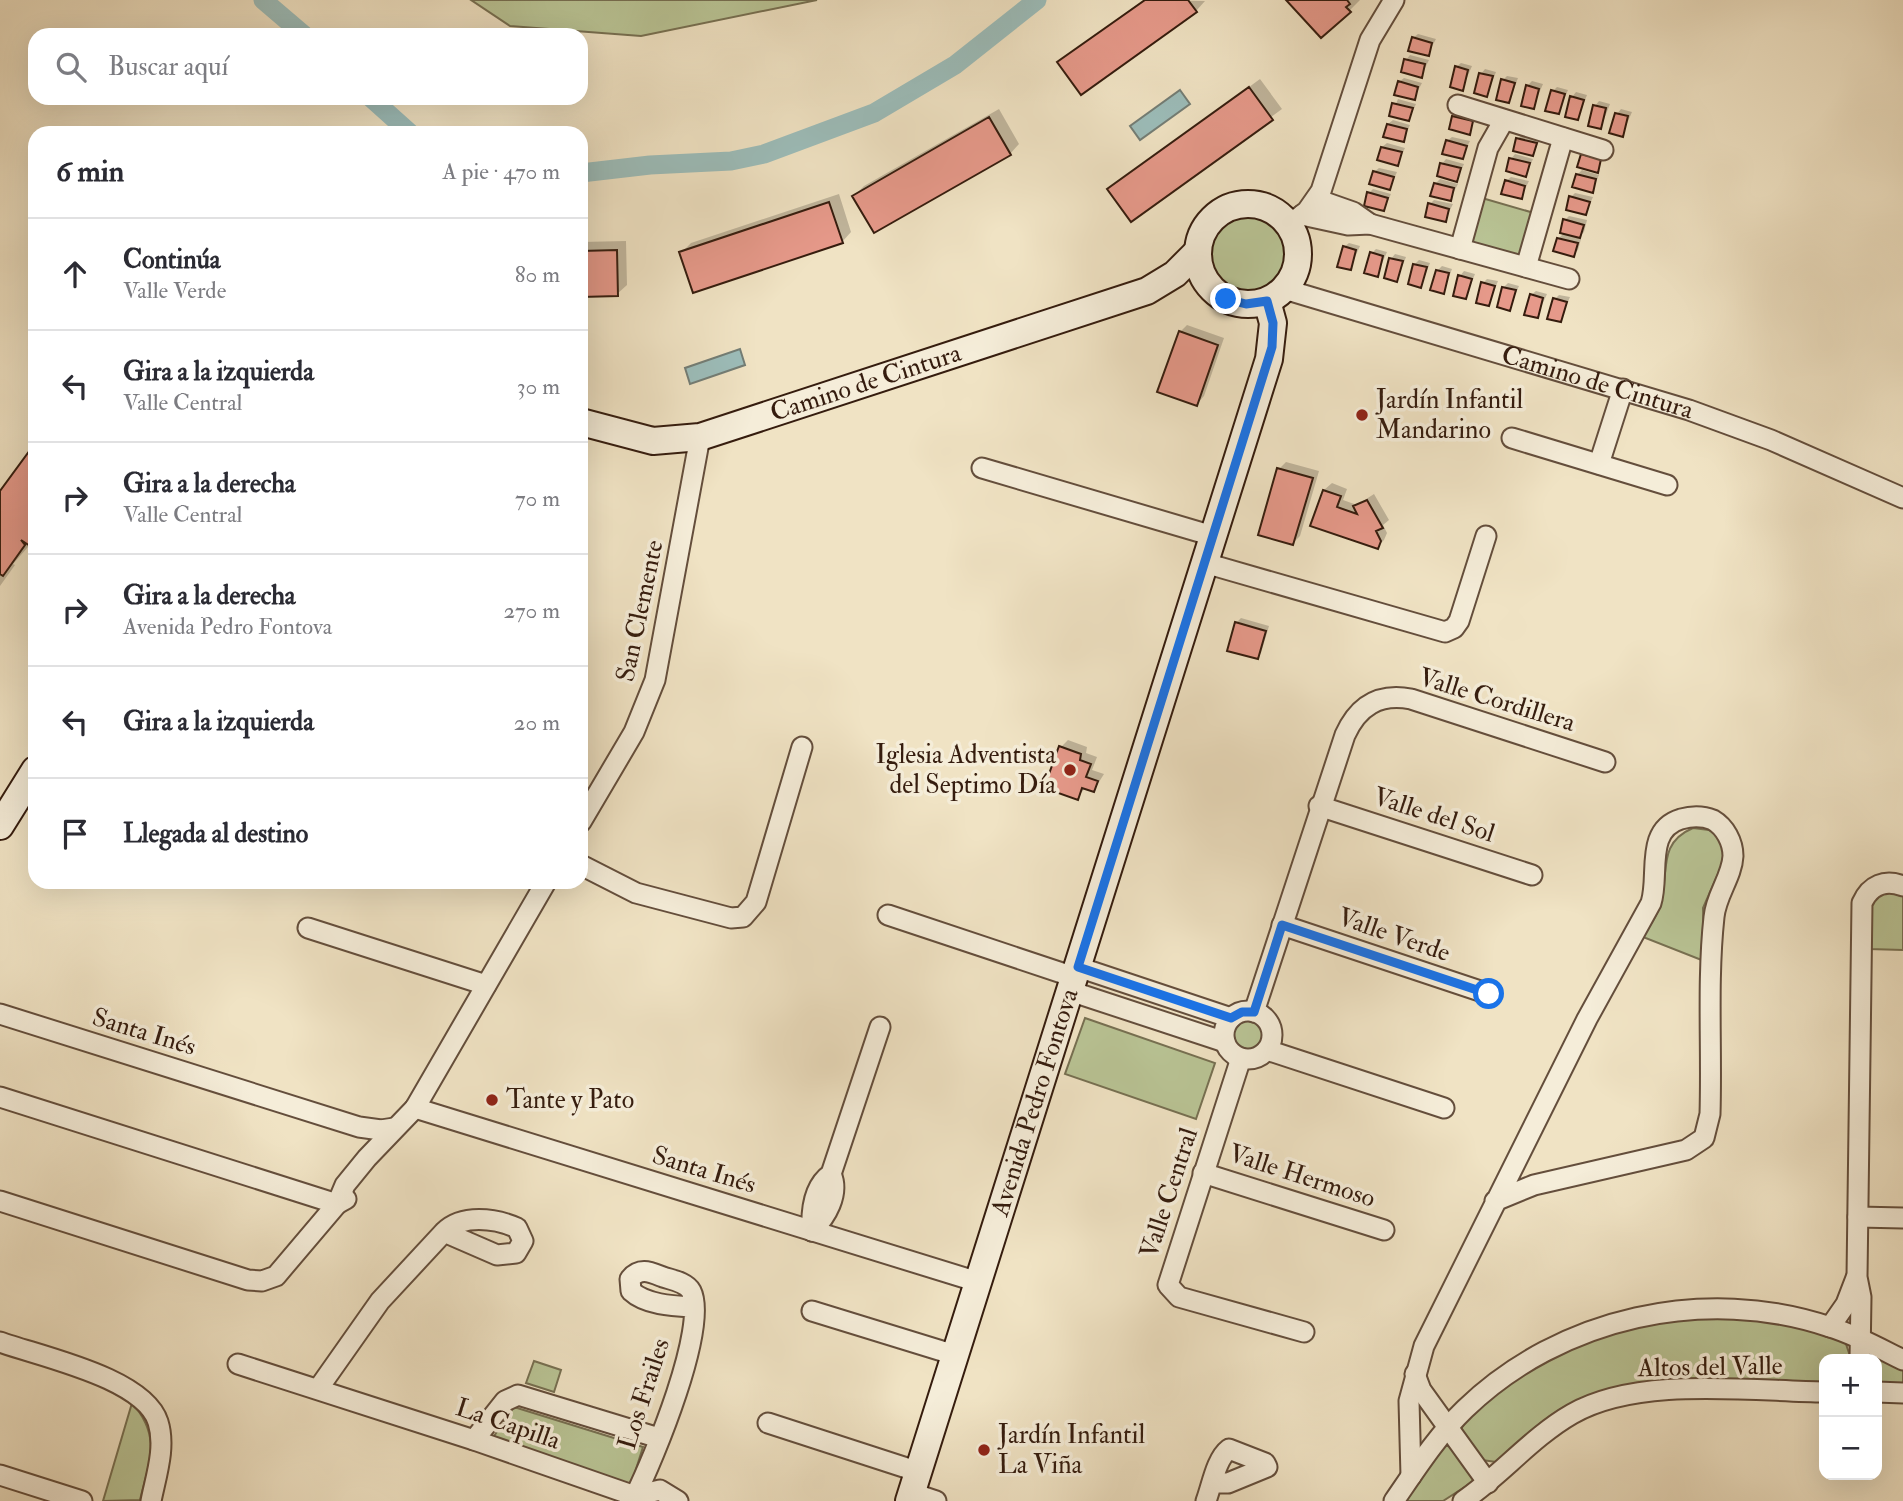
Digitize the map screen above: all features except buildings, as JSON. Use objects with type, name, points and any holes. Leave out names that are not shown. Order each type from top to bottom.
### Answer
[{"type":"street","points":[[1395,0],[1370,40],[1326,180],[1316,199],[1296,220],[1299,253],[1292,279],[1275,295],[1246,304],[1226,299],[1216,293],[1202,274],[1198,251],[1203,233],[1213,218],[1238,205],[1265,207],[1296,220],[1348,225],[1370,224],[1569,279]]},
{"type":"street","points":[[1458,105],[1603,150]]},
{"type":"street","points":[[1460,249],[1488,148],[1504,120]]},
{"type":"street","points":[[1526,267],[1563,138]]},
{"type":"street","points":[[1316,199],[1353,212],[1370,224]]},
{"type":"street","name":"Camino de Cintura","points":[[588,424],[653,441],[700,437],[1147,291],[1175,274],[1198,251]]},
{"type":"street","name":"Camino de Cintura","points":[[1147,291],[1187,292],[1226,299]]},
{"type":"street","name":"Camino de Cintura","points":[[1275,295],[1623,389],[1771,440],[1903,498]]},
{"type":"street","name":"Avenida Pedro Fontova","points":[[919,1492],[955,1355],[1272,347],[1275,295]]},
{"type":"street","points":[[1599,464],[1623,389]]},
{"type":"street","name":"San Clemente","points":[[588,810],[634,732],[655,680],[700,437]]},
{"type":"street","points":[[1512,438],[1667,485]]},
{"type":"street","points":[[982,468],[1213,536]]},
{"type":"street","points":[[1205,563],[1445,632],[1454,628],[1459,621],[1486,536]]},
{"type":"street","name":"Valle Cordillera","points":[[1319,806],[1348,726],[1358,712],[1372,702],[1388,697],[1411,699],[1605,762]]},
{"type":"street","points":[[588,870],[636,894],[731,918],[743,916],[756,902],[802,747]]},
{"type":"street","points":[[0,827],[28,781]]},
{"type":"street","points":[[1254,1012],[1319,806]]},
{"type":"street","name":"Valle del Sol","points":[[1319,806],[1532,874]]},
{"type":"street","points":[[1411,1476],[1409,1411],[1415,1374],[1424,1346],[1495,1201],[1511,1169],[1651,903],[1655,888],[1655,853],[1660,838],[1675,821],[1695,816],[1712,820],[1726,832],[1733,856],[1714,914],[1710,1114],[1707,1130],[1699,1143],[1685,1150],[1527,1188],[1495,1201]]},
{"type":"street","points":[[1860,1354],[1861,1297],[1857,1277],[1862,903],[1869,891],[1882,883],[1903,886]]},
{"type":"street","points":[[0,1201],[248,1280],[262,1281],[276,1276],[337,1204],[353,1195],[388,1150],[394,1128],[407,1119],[415,1108],[542,889]]},
{"type":"street","points":[[888,915],[1074,978],[1224,1042],[1232,1053],[1241,1058],[1255,1058],[1267,1049],[1271,1030],[1265,1018],[1254,1012],[1242,1012],[1231,1018],[1224,1029],[1224,1042]]},
{"type":"street","name":"Valle Verde","points":[[1282,925],[1489,994]]},
{"type":"street","points":[[307,928],[485,985]]},
{"type":"street","points":[[1074,978],[1231,1018]]},
{"type":"street","name":"Santa Inés","points":[[0,1014],[359,1127],[381,1130],[394,1128]]},
{"type":"street","points":[[812,1231],[824,1217],[831,1200],[834,1188],[831,1174],[880,1027]]},
{"type":"street","points":[[1267,1049],[1444,1108]]},
{"type":"street","name":"Valle Central","points":[[1241,1058],[1169,1279],[1170,1290],[1179,1297],[1304,1332]]},
{"type":"street","points":[[0,1097],[337,1204]]},
{"type":"street","name":"Santa Inés","points":[[415,1108],[978,1282]]},
{"type":"street","points":[[1511,1169],[1523,1174],[1527,1188]]},
{"type":"street","name":"Valle Hermoso","points":[[1203,1172],[1384,1230]]},
{"type":"street","points":[[1858,1217],[1903,1218]]},
{"type":"street","points":[[318,1389],[380,1301],[444,1232]]},
{"type":"street","points":[[1830,1327],[1846,1304],[1857,1277]]},
{"type":"street","name":"Los Frailes","points":[[635,1496],[683,1373],[693,1307]]},
{"type":"street","name":"Altos del Valle","points":[[1394,1501],[1464,1410],[1512,1370],[1551,1347],[1623,1321],[1688,1310],[1734,1309],[1777,1314],[1830,1327],[1903,1360]]},
{"type":"street","points":[[812,1311],[955,1355]]},
{"type":"street","points":[[0,1342],[126,1386],[144,1400],[158,1420],[161,1450],[151,1501]]},
{"type":"street","name":"La Capilla","points":[[238,1364],[474,1440],[635,1496],[660,1490],[678,1501]]},
{"type":"street","points":[[1415,1374],[1421,1390],[1488,1483]]},
{"type":"street","name":"Altos del Valle","points":[[1463,1501],[1558,1423],[1611,1398],[1661,1390],[1819,1392]]},
{"type":"street","points":[[1882,1392],[1903,1393]]},
{"type":"street","points":[[474,1440],[505,1401],[518,1395],[659,1438]]},
{"type":"street","points":[[768,1423],[919,1492]]},
{"type":"street","points":[[0,1475],[82,1501]]},
{"type":"green space","points":[[471,0],[817,0],[641,36],[588,32],[588,28],[510,26]]},
{"type":"green space","points":[[1482,198],[1534,213],[1519,258],[1469,245]]},
{"type":"green space","points":[[1248,212],[1264,215],[1278,224],[1287,238],[1290,254],[1287,270],[1278,284],[1264,293],[1248,296],[1232,293],[1218,284],[1209,270],[1206,254],[1209,238],[1218,224],[1232,215]]},
{"type":"green space","points":[[1693,828],[1709,830],[1722,839],[1725,858],[1703,908],[1704,961],[1643,937],[1659,908],[1666,862],[1673,843]]},
{"type":"green space","points":[[1876,892],[1903,894],[1903,950],[1869,949],[1869,906]]},
{"type":"green space","points":[[1085,1018],[1215,1063],[1196,1119],[1065,1074]]},
{"type":"green space","points":[[1248,1019],[1260,1024],[1265,1036],[1260,1048],[1248,1053],[1236,1048],[1231,1036],[1236,1024]]},
{"type":"green space","points":[[1700,1315],[1788,1324],[1845,1341],[1849,1354],[1819,1354],[1819,1382],[1731,1379],[1665,1381],[1603,1391],[1554,1413],[1496,1462],[1482,1460],[1460,1430],[1492,1396],[1537,1365],[1610,1331],[1648,1322]]},
{"type":"green space","points":[[1882,1359],[1903,1369],[1903,1386],[1882,1384]]},
{"type":"green space","points":[[534,1361],[561,1370],[554,1392],[526,1383]]},
{"type":"green space","points":[[132,1403],[147,1427],[151,1450],[140,1500],[103,1501]]},
{"type":"green space","points":[[514,1407],[643,1447],[631,1485],[490,1442]]},
{"type":"green space","points":[[1444,1446],[1451,1446],[1474,1476],[1474,1481],[1443,1501],[1405,1501]]},
{"type":"water","points":[[1180,90],[1190,104],[1140,140],[1130,126]]},
{"type":"water","points":[[740,349],[745,365],[690,384],[685,368]]},
{"type":"waterway","points":[[263,0],[296,28]]},
{"type":"waterway","points":[[588,172],[650,165],[731,161],[764,154],[874,113],[955,65],[1037,0]]},
{"type":"waterway","points":[[379,105],[402,126]]},
{"type":"place","name":"Jardín Infantil Mandarino","points":[[1362,415]]},
{"type":"place","name":"Iglesia Adventista del Septimo Día","points":[[1070,770]]},
{"type":"place","name":"Tante y Pato","points":[[492,1100]]},
{"type":"place","name":"Jardín Infantil La Viña","points":[[984,1450]]},
{"type":"route","points":[[1226,299],[1246,304],[1267,301],[1273,323],[1272,347],[1078,967],[1231,1018],[1242,1012],[1254,1012],[1282,925],[1489,994]]}]
